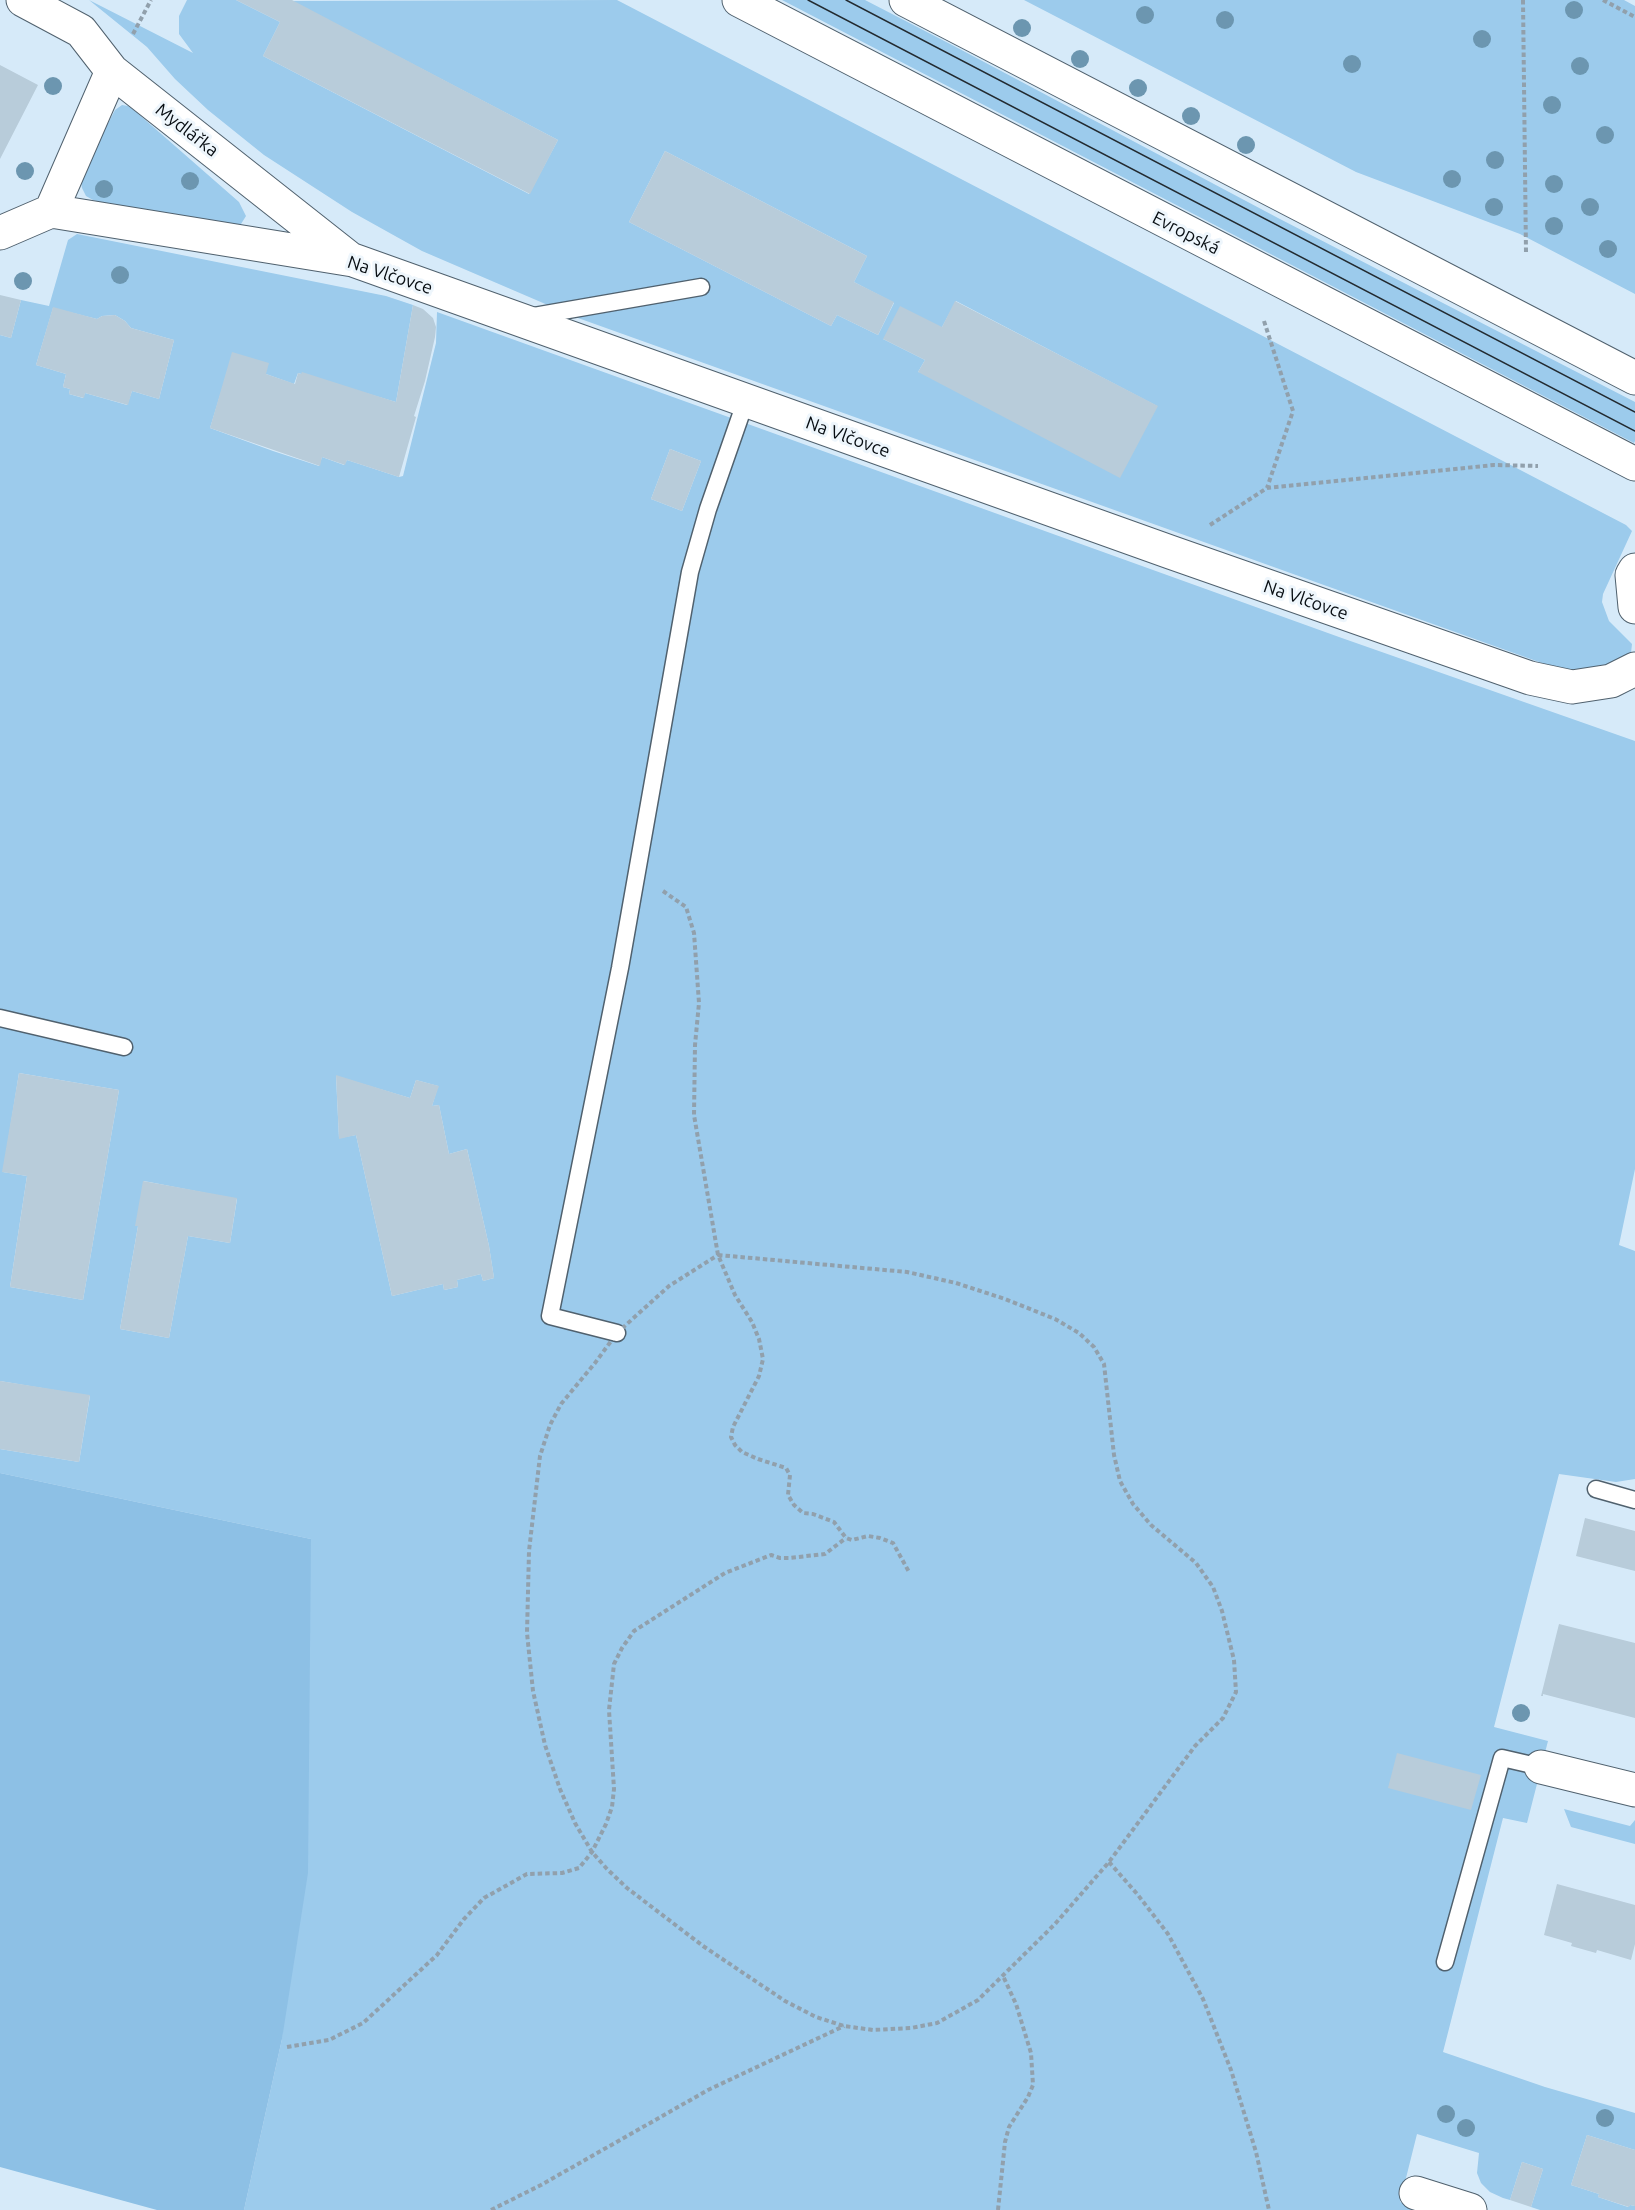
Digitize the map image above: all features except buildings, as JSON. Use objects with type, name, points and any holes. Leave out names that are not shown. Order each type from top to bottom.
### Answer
[{"type":"street","name":"Mydlářka","points":[[23,0],[81,31],[112,71],[353,260]]},
{"type":"street","name":"Evropská","points":[[739,0],[1635,464]]},
{"type":"street","points":[[906,0],[1635,378]]},
{"type":"street","points":[[0,233],[51,211],[112,71]]},
{"type":"street","name":"Na Vlčovce","points":[[51,211],[353,260],[1530,678],[1572,687],[1611,681],[1635,669]]},
{"type":"street","points":[[1635,570],[1632,575],[1635,607]]},
{"type":"street","points":[[1541,1767],[1635,1790]]},
{"type":"street","points":[[1416,2193],[1470,2210]]},
{"type":"lane","points":[[519,318],[701,287]]},
{"type":"lane","points":[[617,1333],[550,1316],[618,980],[690,572],[708,509],[746,400]]},
{"type":"lane","points":[[0,1018],[124,1047]]},
{"type":"lane","points":[[1596,1489],[1635,1500]]},
{"type":"lane","points":[[1446,1962],[1502,1758],[1541,1767]]},
{"type":"path","points":[[1524,0],[1526,253]]},
{"type":"path","points":[[1603,0],[1635,17]]},
{"type":"path","points":[[1264,321],[1293,411],[1267,488]]},
{"type":"path","points":[[1170,552],[1267,488],[1494,465],[1538,466]]},
{"type":"path","points":[[636,875],[686,907],[694,933],[699,1003],[695,1045],[694,1115],[718,1255],[735,1295],[756,1331],[763,1359],[759,1376],[733,1427],[731,1437],[742,1452],[786,1468],[790,1475],[788,1495],[803,1513],[813,1514],[834,1522],[846,1538],[852,1540],[868,1536],[893,1543],[909,1572]]},
{"type":"path","points":[[718,1255],[897,1271],[956,1283],[1055,1319],[1079,1333],[1094,1347],[1104,1364],[1113,1445],[1120,1481],[1133,1504],[1150,1525],[1196,1563],[1213,1587],[1222,1611],[1234,1660],[1236,1692],[1223,1718],[1195,1746],[1109,1862],[1055,1924],[978,2000],[937,2023],[911,2028],[873,2030],[844,2026],[816,2017],[786,2001],[704,1946],[627,1888],[592,1852],[575,1824],[545,1745],[533,1691],[527,1633],[529,1551],[540,1455],[550,1425],[561,1404],[596,1363],[617,1333],[669,1286],[718,1255]]},
{"type":"path","points":[[287,2047],[329,2040],[363,2023],[437,1955],[464,1919],[484,1898],[527,1874],[562,1873],[579,1868],[592,1852],[612,1807],[614,1789],[609,1710],[614,1664],[622,1647],[634,1631],[725,1573],[771,1555],[789,1558],[825,1554],[846,1538]]},
{"type":"path","points":[[1109,1862],[1168,1934],[1203,2000],[1231,2070],[1256,2152],[1269,2210]]},
{"type":"path","points":[[998,2210],[1005,2142],[1009,2127],[1033,2085],[1031,2054],[1016,2004],[1003,1976]]},
{"type":"path","points":[[491,2210],[541,2185],[708,2090],[844,2026]]},
{"type":"shaded area","points":[[89,0],[193,53],[179,34],[179,16],[187,0],[236,0],[280,22],[263,56],[529,194],[558,140],[292,1],[617,0],[1626,525],[1632,531],[1603,594],[1602,602],[1609,621],[1632,644],[1631,653],[1628,659],[1588,672],[1553,667],[578,318],[422,251],[352,212],[264,155],[208,110],[175,79],[147,47]],"holes":[[[665,151],[867,256],[854,282],[894,303],[878,335],[837,315],[831,326],[629,222]],[[956,301],[1157,406],[918,372],[925,360],[883,339],[942,327]]]},
{"type":"shaded area","points":[[782,0],[865,0],[954,46],[1278,218],[1635,402],[1634,443]]},
{"type":"shaded area","points":[[1024,0],[1624,0],[1635,6],[1635,294],[1520,234],[1356,172]]},
{"type":"shaded area","points":[[122,105],[135,111],[239,202],[246,216],[241,224],[233,227],[106,204],[86,196],[80,177],[115,110]]},
{"type":"shaded area","points":[[77,234],[386,296],[413,305],[396,402],[298,373],[294,384],[266,374],[233,353],[210,428],[319,466],[322,457],[344,465],[347,460],[399,477],[403,476],[436,343],[437,312],[1339,637],[1635,741],[1635,1169],[1619,1245],[1635,1251],[1635,1479],[1616,1482],[1559,1474],[1494,1727],[1548,1741],[1527,1823],[1503,1818],[1443,2052],[1545,2087],[1635,2113],[1635,2150],[1587,2135],[1571,2185],[1628,2207],[1635,2206],[1635,2210],[1540,2210],[1531,2207],[1543,2169],[1522,2162],[1510,2200],[1503,2198],[1490,2192],[1481,2183],[1477,2173],[1479,2153],[1417,2134],[1400,2202],[1421,2210],[244,2210],[282,2039],[311,1539],[0,1473],[0,1449],[79,1462],[90,1396],[0,1381],[0,335],[11,338],[21,300],[49,306],[68,240]],"holes":[[[53,308],[97,319],[102,316],[115,315],[131,328],[174,340],[159,399],[132,391],[127,405],[85,393],[83,398],[69,394],[70,389],[63,387],[66,374],[36,365]],[[670,449],[701,461],[682,511],[651,499]],[[19,1073],[119,1090],[83,1300],[10,1287],[27,1176],[3,1172]],[[336,1076],[410,1098],[416,1080],[438,1086],[432,1106],[439,1105],[449,1154],[467,1149],[494,1278],[483,1281],[481,1274],[457,1280],[458,1287],[444,1290],[443,1284],[392,1296],[356,1135],[339,1138]],[[144,1181],[237,1199],[230,1243],[188,1236],[169,1338],[120,1329],[138,1226],[136,1226]]]},
{"type":"shaded area","points":[[0,1473],[311,1539],[308,1873],[282,2039],[244,2210],[157,2210],[0,2167]]},
{"type":"shaded area","points":[[1564,1809],[1630,1826],[1635,1820],[1635,1844],[1571,1827]]},
{"type":"tram line","points":[[808,0],[1635,431]]},
{"type":"tram line","points":[[846,0],[1635,412]]}]
